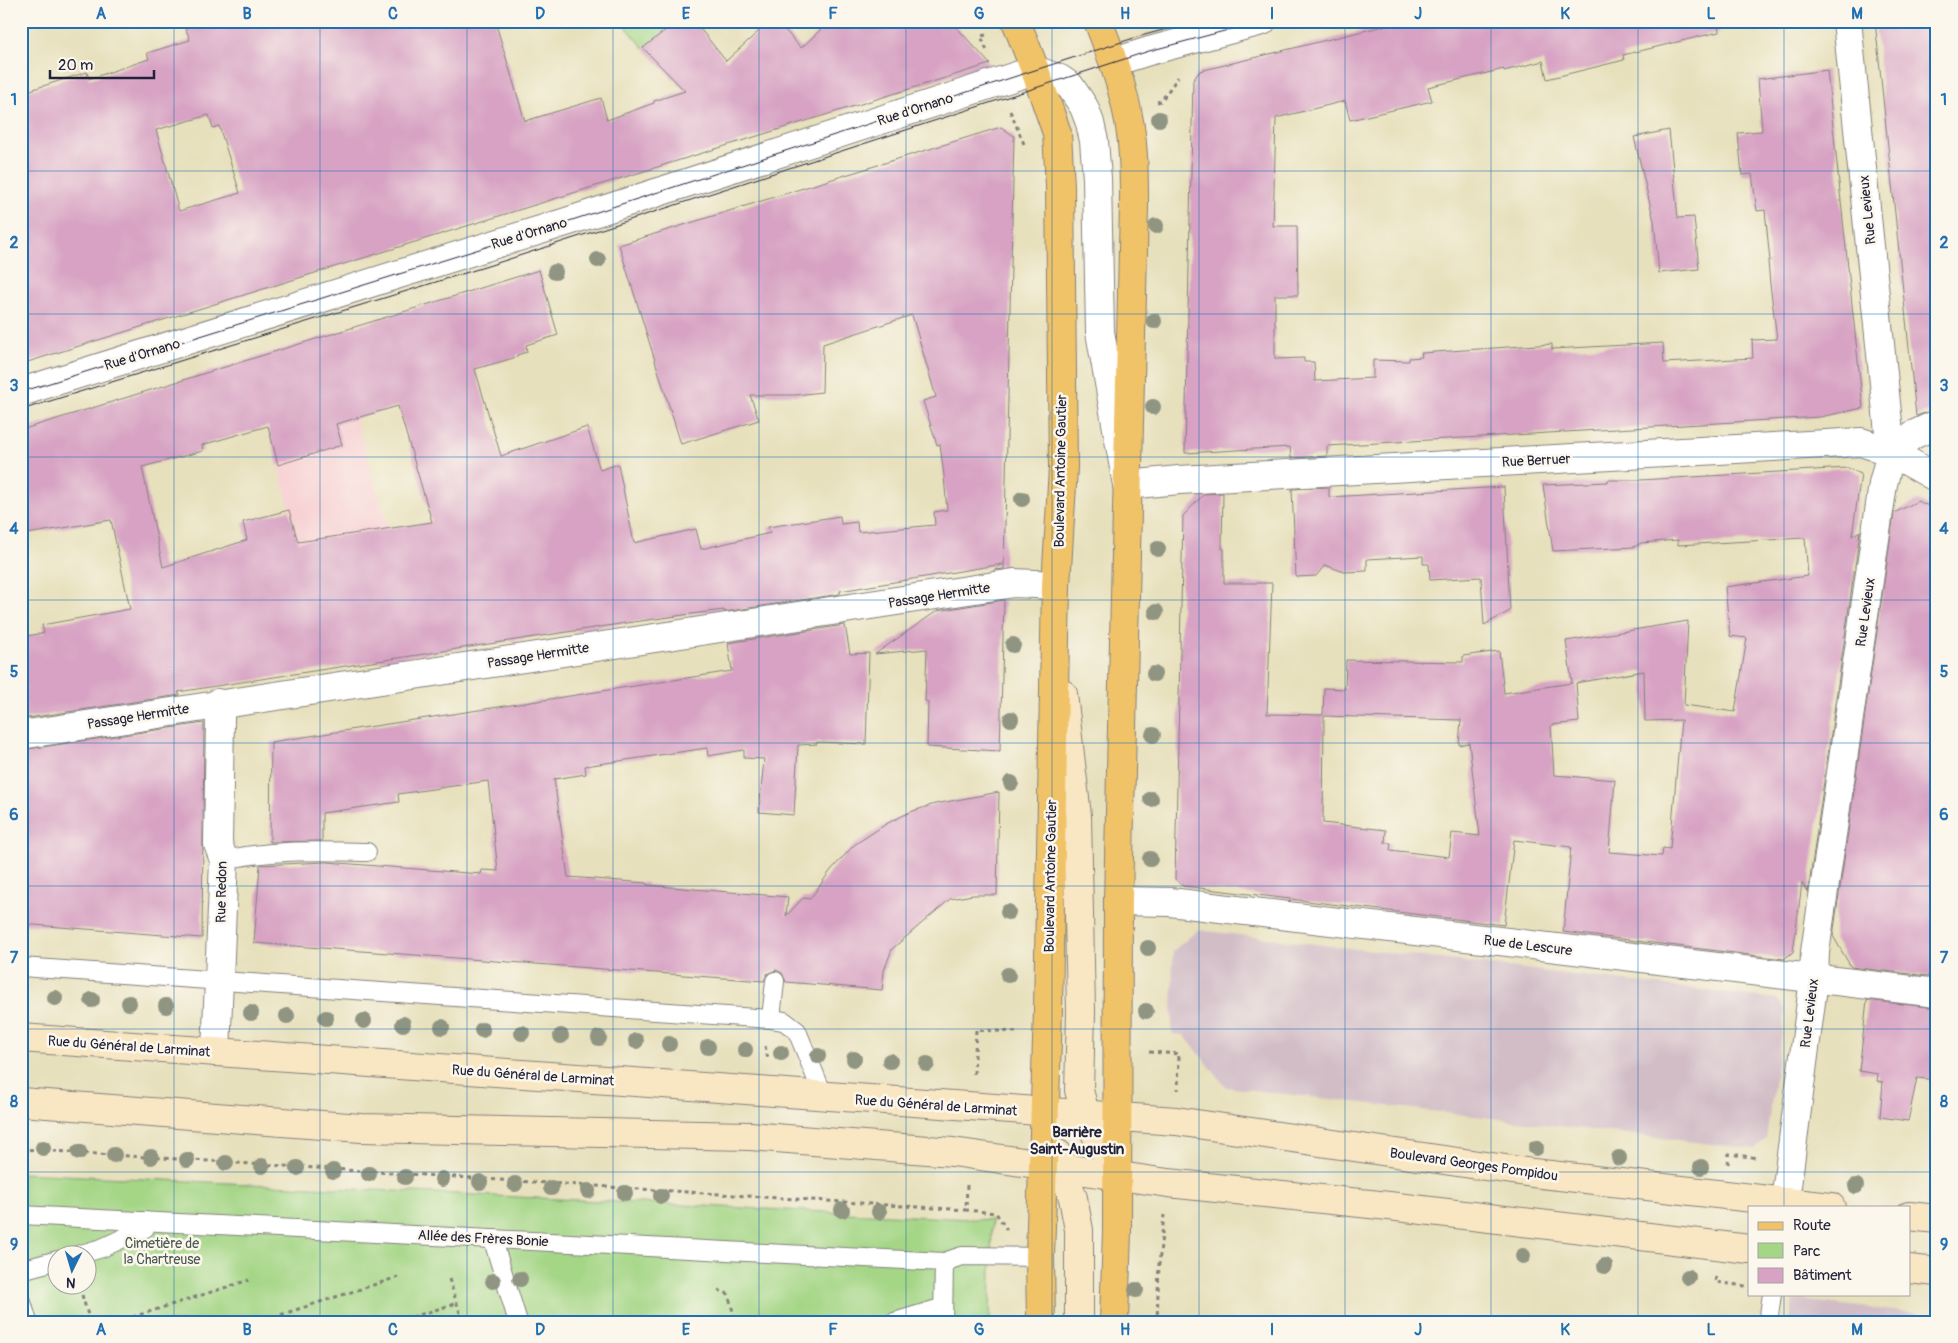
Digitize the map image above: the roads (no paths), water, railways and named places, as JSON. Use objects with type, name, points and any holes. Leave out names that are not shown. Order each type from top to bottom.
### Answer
[{"type":"main road","name":"Boulevard Antoine Gautier","points":[[1016,21],[1057,133],[1060,186],[1063,468],[1056,585],[1048,1010],[1044,1112],[1053,1166],[1040,1256],[1041,1322]]},
{"type":"main road","points":[[1098,21],[1114,62],[1127,112],[1133,155],[1118,902],[1118,1176],[1114,1322]]},
{"type":"main road","points":[[1056,636],[1077,816],[1081,1012],[1079,1090],[1085,1114],[1118,1176]]},
{"type":"main road","name":"Rue du Général de Larminat","points":[[21,1038],[824,1097],[1085,1114]]},
{"type":"main road","points":[[21,1102],[361,1128],[750,1136],[953,1152],[1168,1183],[1379,1205],[1748,1249]]},
{"type":"main road","name":"Boulevard Georges Pompidou","points":[[1085,1114],[1176,1121],[1533,1174],[1823,1206]]},
{"type":"main road","points":[[1053,1166],[1073,1198],[1079,1230],[1079,1322]]},
{"type":"main road","points":[[1910,1216],[1937,1219]]},
{"type":"main road","points":[[1910,1269],[1937,1272]]},
{"type":"street","points":[[1114,62],[1166,46],[1262,21]]},
{"type":"street","name":"Rue Levieux","points":[[1785,1201],[1814,979],[1815,952],[1880,503],[1891,452],[1848,21]]},
{"type":"street","name":"Rue d'Ornano","points":[[21,392],[566,222],[1035,70]]},
{"type":"street","points":[[1035,70],[1060,79],[1070,86],[1084,107],[1094,141],[1097,178],[1100,332],[1127,485]]},
{"type":"street","points":[[1891,452],[1912,435],[1937,424]]},
{"type":"street","name":"Rue Berruer","points":[[1127,485],[1861,442],[1891,452],[1937,478]]},
{"type":"street","name":"Passage Hermitte","points":[[21,734],[1014,583],[1056,585]]},
{"type":"street","name":"Rue Redon","points":[[216,1052],[224,860],[218,844],[220,718],[218,703]]},
{"type":"street","name":"Rue de Lescure","points":[[1118,902],[1170,902],[1937,993]]},
{"type":"lane","points":[[224,860],[251,854],[291,850],[367,852]]},
{"type":"lane","points":[[21,967],[784,1021],[797,1031],[824,1097]]},
{"type":"lane","points":[[771,1019],[775,981]]},
{"type":"lane","name":"Allée des Frères Bonie","points":[[21,1215],[944,1262],[962,1256],[1040,1256]]},
{"type":"lane","points":[[98,1249],[145,1228],[145,1221]]},
{"type":"lane","points":[[494,1238],[495,1247],[518,1322]]},
{"type":"lane","points":[[943,1315],[944,1262]]},
{"type":"lane","points":[[21,1270],[48,1263]]},
{"type":"lane","points":[[1768,1322],[1772,1296]]},
{"type":"lane","points":[[21,1299],[28,1322]]},
{"type":"lane","points":[[894,1322],[937,1309],[943,1315]]},
{"type":"tram line","points":[[21,392],[566,222],[1137,37],[1196,21]]},
{"type":"tram line","points":[[21,410],[491,265],[1149,51],[1262,21]]},
{"type":"district","name":"Barrière Saint-Augustin","points":[[1077,1140]]},
{"type":"park label","name":"Cimetière de la Chartreuse","points":[[162,1252]]}]
